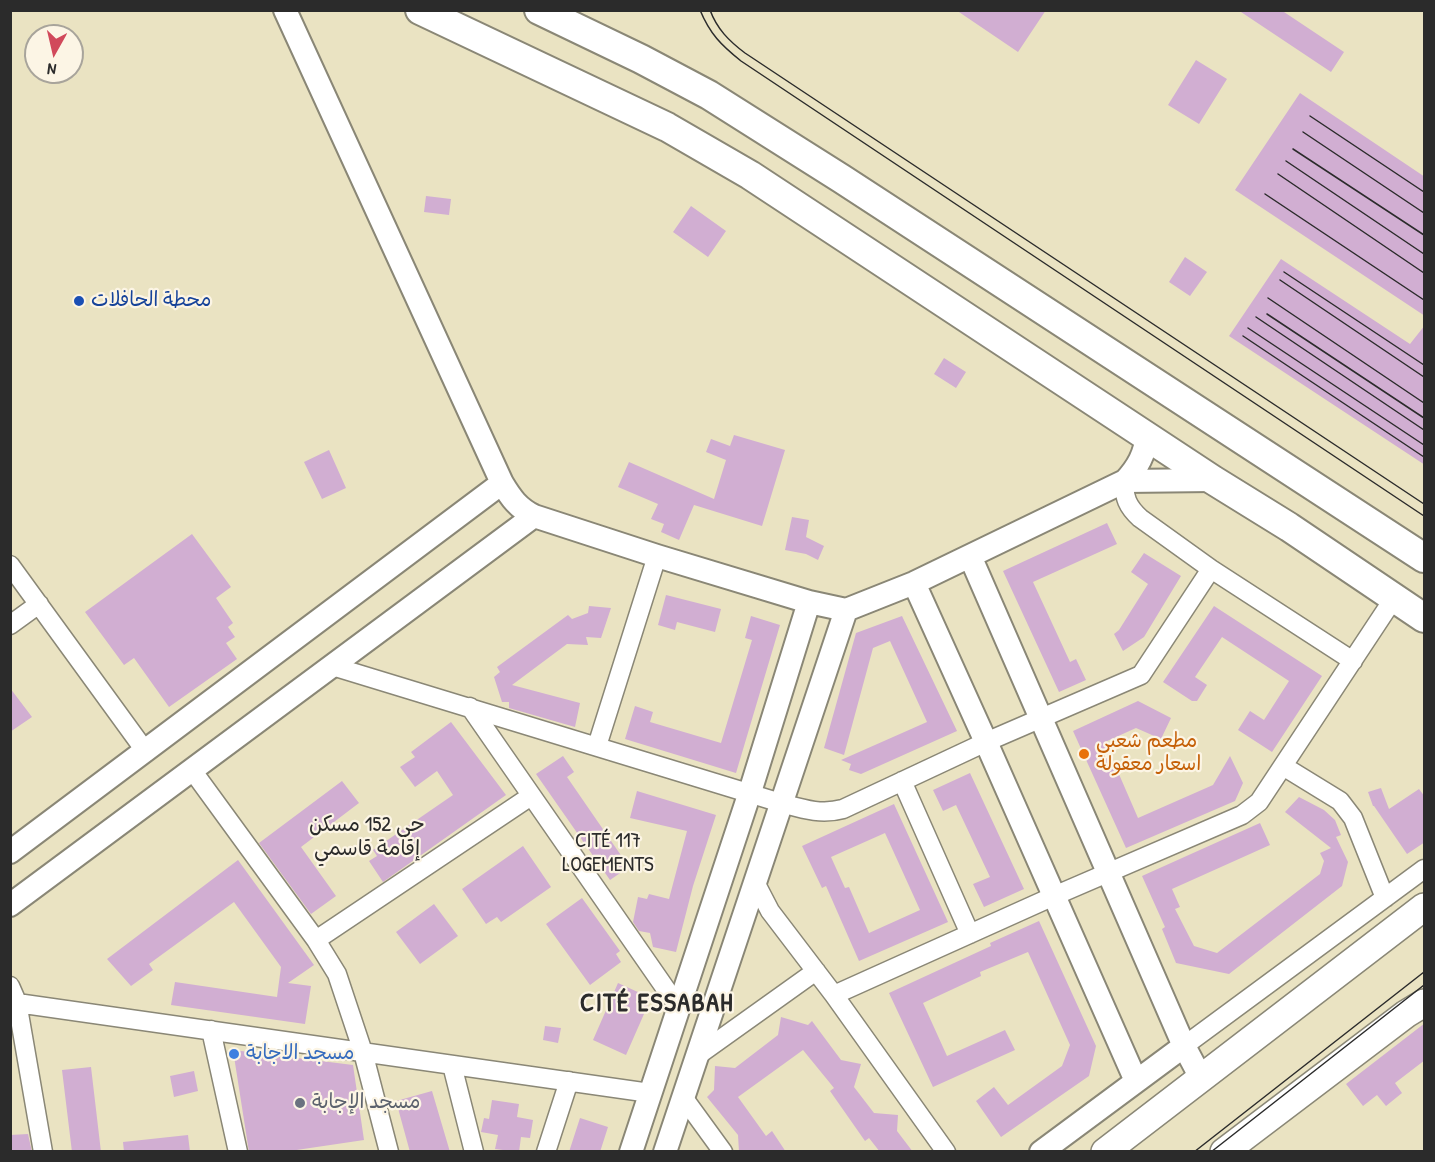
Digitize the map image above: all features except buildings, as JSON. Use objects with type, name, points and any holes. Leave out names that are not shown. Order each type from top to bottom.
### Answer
[{"type":"highway","points":[[420,10],[667,127],[750,175],[1425,618]]},
{"type":"highway","points":[[538,10],[641,59],[709,95],[1425,558]]},
{"type":"main road","points":[[1105,1152],[1425,907]]},
{"type":"main road","points":[[1224,1152],[1406,1014],[1425,1003]]},
{"type":"street","points":[[285,10],[502,483],[522,510],[534,516],[657,556],[809,602],[846,610],[914,583],[1125,481],[1213,480]]},
{"type":"street","points":[[1147,435],[1141,460],[1125,481],[1126,502],[1132,511],[1211,569],[1353,661]]},
{"type":"street","points":[[10,852],[502,483]]},
{"type":"street","points":[[10,905],[534,516]]},
{"type":"street","points":[[597,746],[657,556]]},
{"type":"street","points":[[970,556],[1184,1046],[1202,1078]]},
{"type":"street","points":[[10,565],[146,752]]},
{"type":"street","points":[[332,666],[782,803],[829,813],[843,809],[986,742],[1141,675],[1211,569]]},
{"type":"street","points":[[914,583],[1136,1081]]},
{"type":"street","points":[[834,995],[1242,815],[1259,802],[1394,598]]},
{"type":"street","points":[[631,1152],[750,792],[809,602]]},
{"type":"street","points":[[10,625],[39,604]]},
{"type":"street","points":[[665,1152],[846,610]]},
{"type":"street","points":[[470,708],[679,1008]]},
{"type":"street","points":[[1283,766],[1340,801],[1353,818],[1385,898]]},
{"type":"street","points":[[192,770],[316,940],[337,974],[363,1052],[389,1152]]},
{"type":"street","points":[[902,781],[970,934]]},
{"type":"street","points":[[316,940],[531,796]]},
{"type":"street","points":[[1041,1152],[1425,869]]},
{"type":"street","points":[[755,882],[770,911],[834,995],[946,1152]]},
{"type":"street","points":[[697,1056],[816,971]]},
{"type":"street","points":[[44,1152],[13,997],[211,1030],[650,1093]]},
{"type":"street","points":[[211,1030],[238,1152]]},
{"type":"street","points":[[452,1065],[474,1152]]},
{"type":"street","points":[[546,1152],[569,1081]]},
{"type":"street","points":[[683,1097],[723,1152]]},
{"type":"tram line","points":[[700,10],[717,38],[741,61],[1424,516]]},
{"type":"tram line","points":[[710,10],[724,34],[745,53],[1424,504]]},
{"type":"tram line","points":[[1310,116],[1424,192]]},
{"type":"tram line","points":[[1303,132],[1424,213]]},
{"type":"tram line","points":[[1293,149],[1424,235]]},
{"type":"tram line","points":[[1286,161],[1424,254]]},
{"type":"tram line","points":[[1278,174],[1424,273]]},
{"type":"tram line","points":[[1265,194],[1424,300]]},
{"type":"tram line","points":[[1284,272],[1424,365]]},
{"type":"tram line","points":[[1280,280],[1424,377]]},
{"type":"tram line","points":[[1268,298],[1424,403]]},
{"type":"tram line","points":[[1267,314],[1424,418]]},
{"type":"tram line","points":[[1256,317],[1424,430]]},
{"type":"tram line","points":[[1248,328],[1424,445]]},
{"type":"tram line","points":[[1243,336],[1424,457]]},
{"type":"tram line","points":[[1194,1152],[1424,972]]},
{"type":"tram line","points":[[1211,1152],[1424,985]]},
{"type":"place","name":"محطة الحافلات","points":[[79,301]]},
{"type":"place","name":"مطعم شعبي اسعار معقولة","points":[[1084,754]]},
{"type":"place","name":"مسجد الاجابة","points":[[234,1054]]},
{"type":"place","name":"مسجد الإجابة","points":[[300,1103]]},
{"type":"district","name":"حي 152 مسكن إقامة قاسمي","points":[[367,837]]},
{"type":"district","name":"CITÉ 117 LOGEMENTS","points":[[608,853]]},
{"type":"district","name":"CITÉ ESSABAH","points":[[657,1004]]}]
